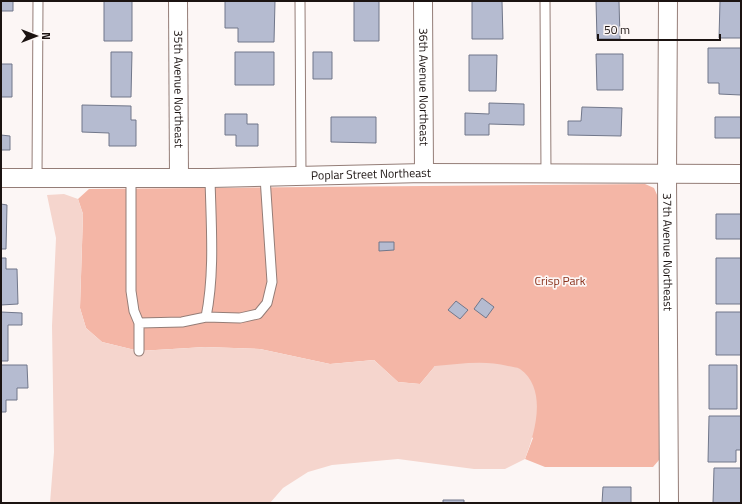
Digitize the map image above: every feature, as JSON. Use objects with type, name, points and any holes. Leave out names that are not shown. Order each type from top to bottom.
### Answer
[{"type":"street","name":"35th Avenue Northeast","points":[[178,1],[179,178]]},
{"type":"street","name":"36th Avenue Northeast","points":[[423,1],[424,173]]},
{"type":"street","name":"37th Avenue Northeast","points":[[668,1],[667,175],[669,503]]},
{"type":"street","name":"Poplar Street Northeast","points":[[1,178],[131,179],[424,173],[667,175],[741,174]]},
{"type":"lane","points":[[37,178],[38,1]]},
{"type":"lane","points":[[300,1],[301,176]]},
{"type":"lane","points":[[546,1],[546,174]]},
{"type":"lane","points":[[139,323],[182,322],[206,317],[240,318],[258,314],[267,303],[272,282],[265,177]]},
{"type":"lane","points":[[206,317],[210,300],[212,250],[210,178]]},
{"type":"lane","points":[[131,179],[131,291],[134,311],[139,323],[139,351]]},
{"type":"green space","name":"Crisp Park","points":[[645,184],[654,188],[658,197],[659,460],[653,467],[545,467],[525,459],[533,438],[435,366],[420,384],[398,382],[374,360],[330,364],[260,349],[205,347],[139,351],[102,342],[86,328],[80,308],[83,214],[78,199],[89,189]]},
{"type":"shaded area","points":[[64,194],[78,199],[83,214],[80,308],[86,328],[102,342],[139,351],[205,347],[260,349],[330,364],[374,360],[398,382],[420,384],[435,366],[490,363],[517,368],[529,378],[537,399],[535,424],[525,459],[505,469],[474,469],[398,459],[332,465],[308,472],[283,488],[270,503],[50,503],[54,452],[52,326],[56,238],[47,195]]},
{"type":"building","points":[[1,1],[13,1],[13,11],[1,11]]},
{"type":"building","points":[[104,1],[132,1],[132,41],[104,41]]},
{"type":"building","points":[[225,1],[275,1],[274,42],[238,42],[238,28],[225,28]]},
{"type":"building","points":[[354,1],[379,1],[379,41],[354,41]]},
{"type":"building","points":[[472,1],[502,1],[503,39],[472,39]]},
{"type":"building","points":[[596,1],[619,1],[620,39],[597,39]]},
{"type":"building","points":[[720,1],[741,1],[741,38],[719,38]]},
{"type":"building","points":[[708,48],[741,48],[741,95],[719,94],[719,83],[708,83]]},
{"type":"building","points":[[111,52],[132,52],[131,97],[111,97]]},
{"type":"building","points":[[235,52],[274,52],[274,85],[235,85]]},
{"type":"building","points":[[313,52],[332,52],[332,79],[313,79]]},
{"type":"building","points":[[596,54],[623,54],[623,90],[597,90]]},
{"type":"building","points":[[469,55],[497,55],[496,91],[469,91]]},
{"type":"building","points":[[1,64],[12,64],[12,97],[1,97]]},
{"type":"building","points":[[489,103],[524,104],[524,125],[489,124],[489,135],[465,135],[465,113],[489,114]]},
{"type":"building","points":[[82,105],[131,106],[131,120],[136,120],[136,146],[109,146],[109,133],[82,132]]},
{"type":"building","points":[[582,107],[622,108],[621,136],[568,135],[568,121],[581,121]]},
{"type":"building","points":[[225,114],[247,114],[247,124],[258,124],[258,146],[236,146],[236,135],[225,135]]},
{"type":"building","points":[[331,117],[376,117],[376,143],[331,142]]},
{"type":"building","points":[[715,117],[741,117],[741,138],[715,138]]},
{"type":"building","points":[[1,135],[10,136],[10,150],[1,150]]},
{"type":"building","points":[[1,204],[7,205],[6,249],[1,249]]},
{"type":"building","points":[[716,214],[741,214],[741,239],[716,239]]},
{"type":"building","points":[[379,242],[394,242],[394,250],[379,251]]},
{"type":"building","points":[[1,258],[6,258],[6,269],[17,269],[18,304],[1,305]]},
{"type":"building","points":[[716,258],[741,258],[741,304],[716,304]]},
{"type":"building","points":[[482,298],[494,307],[486,318],[474,309]]},
{"type":"building","points":[[456,301],[468,310],[460,319],[448,310]]},
{"type":"building","points":[[1,312],[22,313],[22,325],[8,325],[8,361],[1,361]]},
{"type":"building","points":[[716,312],[741,312],[741,355],[716,355]]},
{"type":"building","points":[[1,365],[27,365],[28,388],[17,388],[17,400],[6,400],[6,412],[1,412]]},
{"type":"building","points":[[709,365],[737,365],[737,409],[709,409]]},
{"type":"building","points":[[709,416],[741,416],[741,450],[736,450],[736,462],[708,462]]},
{"type":"building","points":[[714,468],[741,468],[741,503],[713,503]]},
{"type":"building","points":[[603,487],[631,487],[631,503],[602,503]]},
{"type":"building","points":[[443,500],[464,500],[464,503],[443,503]]}]
